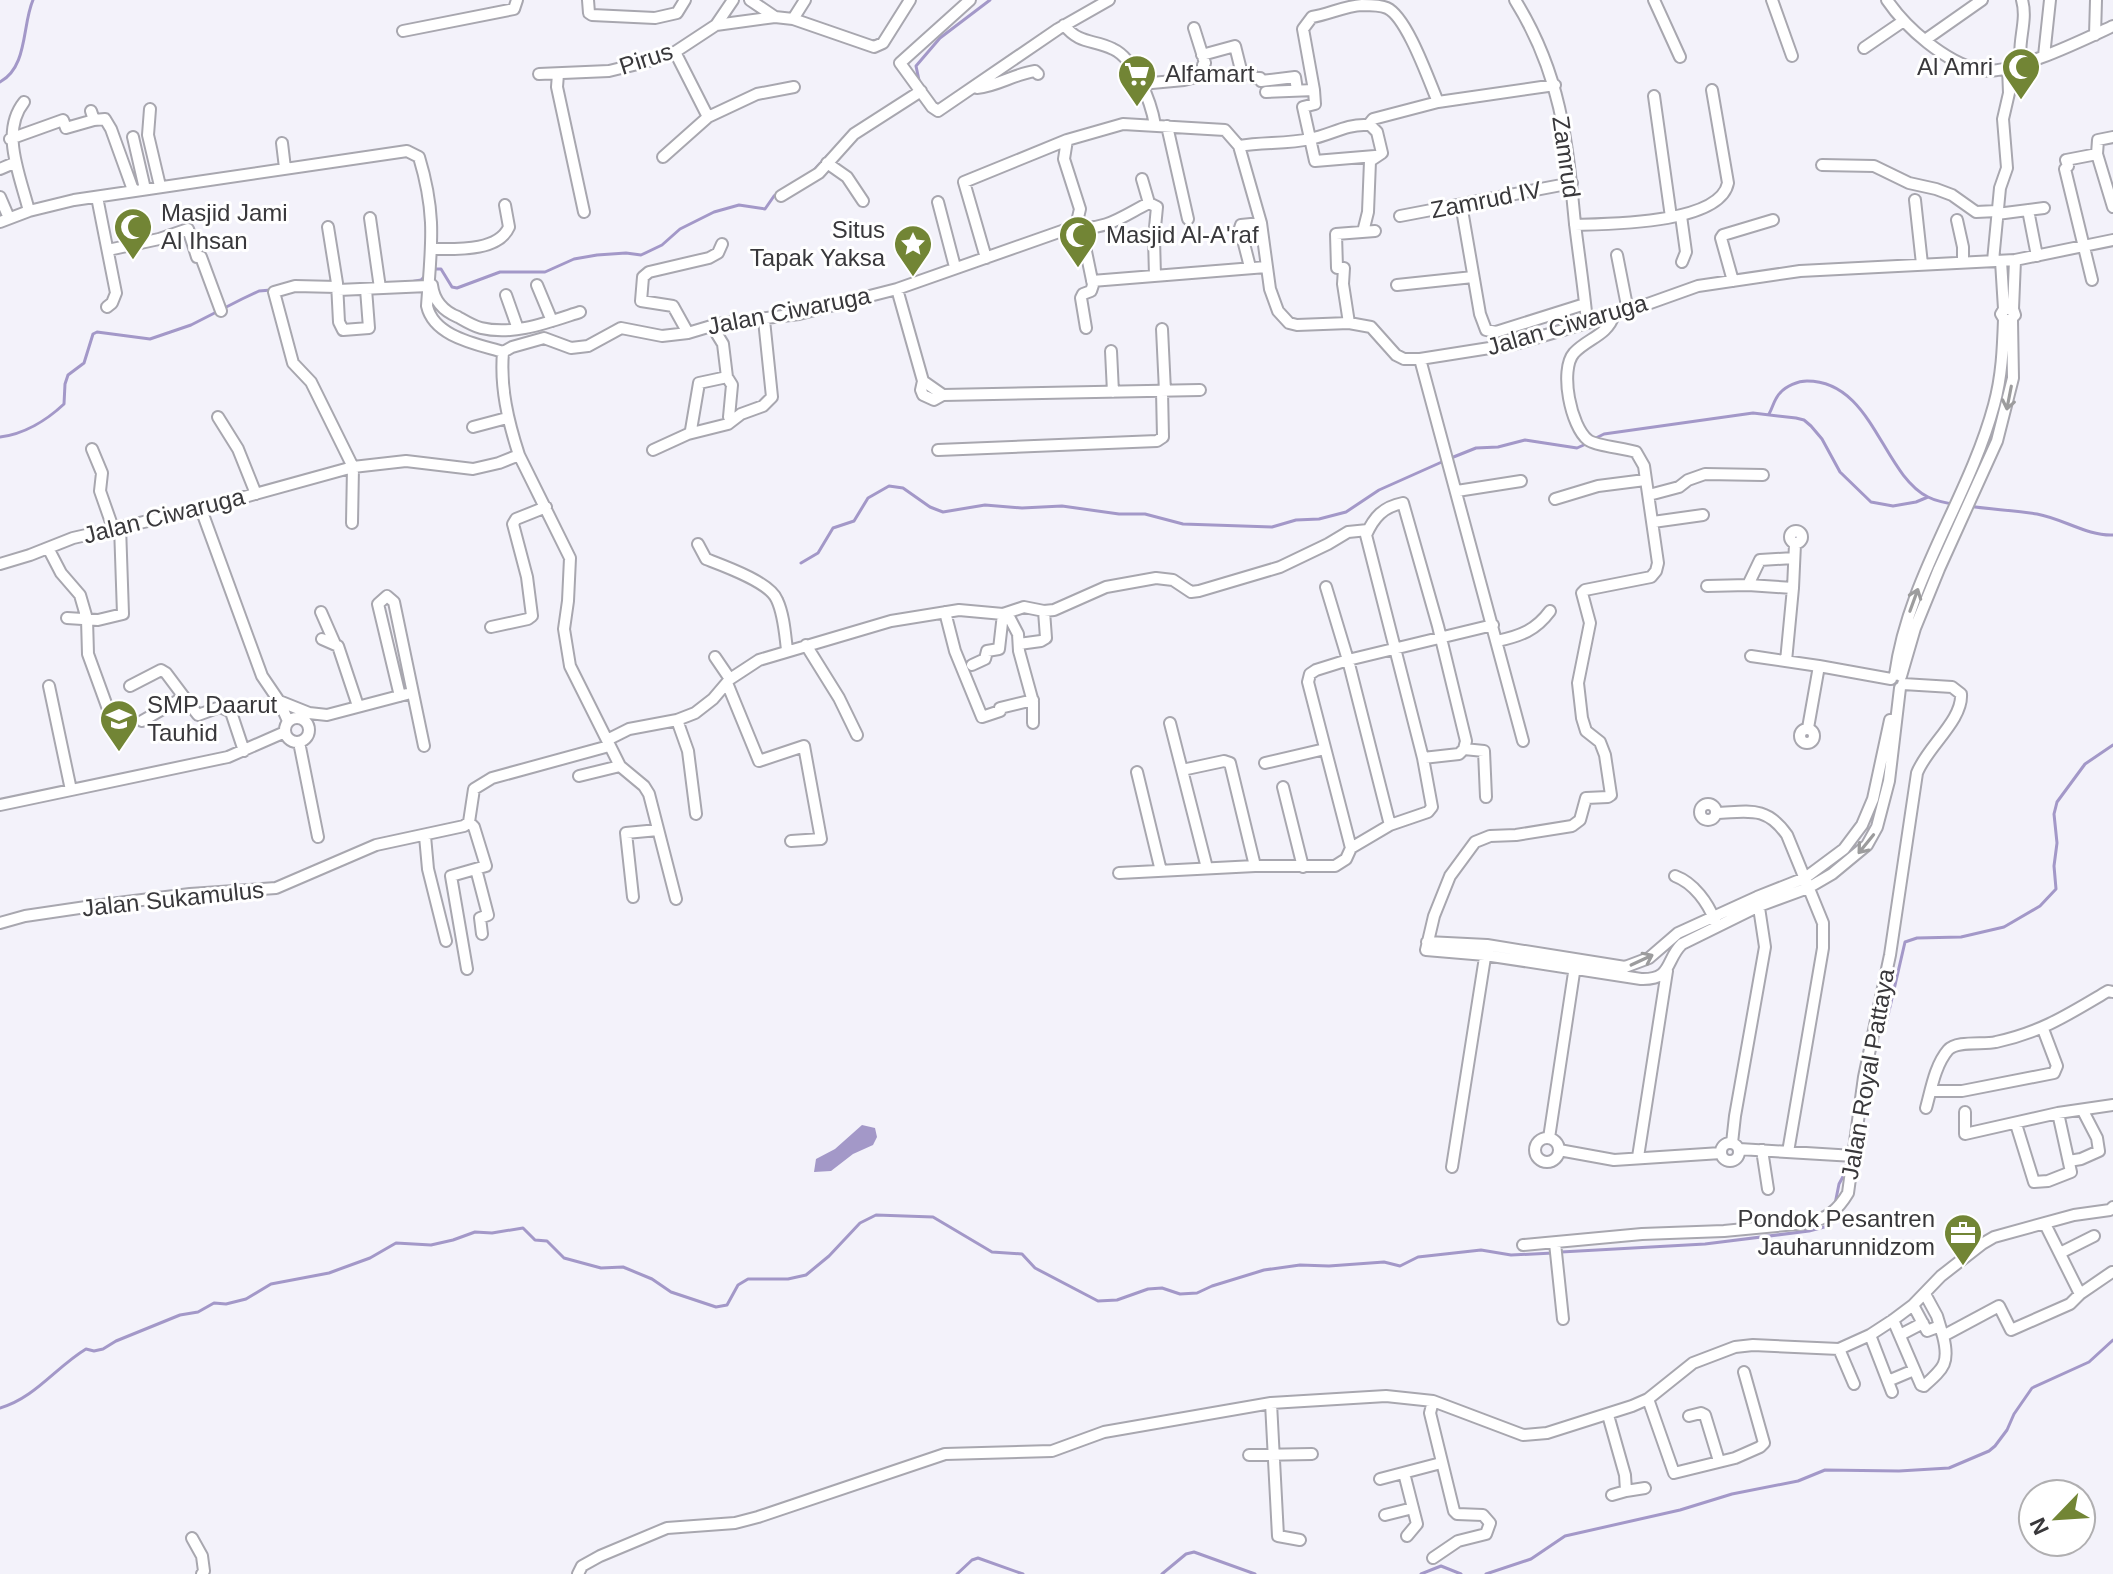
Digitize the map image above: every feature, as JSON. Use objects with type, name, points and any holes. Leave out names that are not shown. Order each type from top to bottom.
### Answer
[{"type":"street","points":[[403,31],[514,9],[517,0]]},
{"type":"street","points":[[588,0],[592,15],[655,18],[677,13],[685,0]]},
{"type":"street","name":"Pirus","points":[[539,74],[609,71],[675,52],[716,25],[733,0]]},
{"type":"street","points":[[750,0],[775,17]]},
{"type":"street","points":[[793,19],[805,0]]},
{"type":"street","points":[[716,25],[775,17],[793,19],[874,47],[883,43],[910,0]]},
{"type":"street","points":[[970,0],[900,63],[932,107],[941,111],[1064,25],[1109,0]]},
{"type":"street","points":[[1654,0],[1680,57]]},
{"type":"street","points":[[1772,0],[1792,56]]},
{"type":"street","points":[[1887,0],[1902,22],[1933,47],[1979,70],[2008,67],[2044,56],[2113,26]]},
{"type":"street","points":[[1925,40],[1982,0]]},
{"type":"street","points":[[2021,63],[2025,10],[2022,0]]},
{"type":"street","points":[[2044,56],[2050,0]]},
{"type":"street","points":[[2095,35],[2096,0]]},
{"type":"street","name":"Zamrud","points":[[1519,1],[1555,85],[1566,135],[1587,322]]},
{"type":"street","points":[[1438,102],[1413,42],[1393,12],[1379,6],[1359,5],[1312,17],[1307,22],[1303,29],[1315,104],[1303,107],[1315,161],[1382,153],[1377,132],[1369,124],[1371,120],[1438,102],[1555,85]]},
{"type":"street","points":[[1864,48],[1902,22]]},
{"type":"street","points":[[1064,25],[1082,41],[1117,50],[1141,84],[1155,125]]},
{"type":"street","points":[[1141,84],[1204,75],[1194,28]]},
{"type":"street","points":[[1202,55],[1235,46],[1242,74],[1251,73],[1253,78],[1260,78],[1261,81],[1295,77],[1297,90]]},
{"type":"street","points":[[675,52],[708,117]]},
{"type":"street","points":[[1638,1157],[1667,971],[1678,946],[1758,901],[1832,874],[1872,838],[1887,761],[1897,681],[1939,569],[1997,441],[2013,378],[2008,314],[1997,261],[1997,213],[2000,188],[2007,168],[2003,119],[2009,93],[2008,67]]},
{"type":"street","points":[[975,88],[992,86],[1022,73],[1035,71],[1038,74]]},
{"type":"street","points":[[558,74],[557,87],[584,212]]},
{"type":"street","points":[[663,157],[708,117],[757,94],[794,87]]},
{"type":"street","points":[[1266,92],[1314,90]]},
{"type":"street","points":[[1575,225],[1676,216],[1715,202],[1727,190],[1728,183],[1712,90]]},
{"type":"street","points":[[781,196],[810,180],[854,134],[921,91]]},
{"type":"street","points":[[1654,96],[1676,216],[1686,252],[1682,262]]},
{"type":"street","points":[[24,102],[13,113],[10,139],[29,211]]},
{"type":"street","points":[[150,109],[148,135],[160,186]]},
{"type":"street","points":[[10,139],[63,120],[66,128],[93,115],[105,119],[133,190]]},
{"type":"street","points":[[986,258],[964,182],[1067,140],[1123,124],[1225,130],[1239,146],[1261,223],[1266,267],[1278,311],[1289,323],[1349,323],[1371,327],[1396,355],[1404,359],[1420,359],[1523,741]]},
{"type":"street","points":[[1239,146],[1311,139],[1342,131],[1349,126],[1366,125]]},
{"type":"street","points":[[1167,126],[1188,219]]},
{"type":"street","points":[[133,137],[145,189]]},
{"type":"street","points":[[2113,137],[2098,140],[2097,154],[2113,207]]},
{"type":"street","points":[[1067,140],[1064,159],[1080,209],[1075,227],[1083,237],[1092,281],[1091,291],[1081,298],[1086,328]]},
{"type":"street","points":[[282,143],[285,168]]},
{"type":"street","points":[[0,197],[4,220],[29,211],[133,190],[401,151],[419,157],[431,205],[432,249],[427,306],[435,323],[459,337],[503,352],[501,374],[507,418],[519,455],[570,558],[564,629],[570,666],[620,766],[649,794],[676,899]]},
{"type":"street","points":[[2092,280],[2065,169],[2068,166],[2066,160],[2097,154]]},
{"type":"street","points":[[1349,323],[1343,284],[1344,268],[1337,268],[1336,234],[1369,231],[1368,171],[1370,161],[1375,156]]},
{"type":"street","points":[[0,169],[14,163]]},
{"type":"street","points":[[827,163],[847,177],[863,201]]},
{"type":"street","points":[[1822,165],[1874,166],[1909,183],[1952,195],[1976,212],[2044,208]]},
{"type":"street","points":[[1142,179],[1149,203],[1157,207],[1155,276]]},
{"type":"street","name":"Zamrud IV","points":[[1400,216],[1572,183]]},
{"type":"street","points":[[97,197],[116,293],[107,307]]},
{"type":"street","points":[[1915,200],[1922,264]]},
{"type":"street","points":[[938,202],[955,267]]},
{"type":"street","name":"Jalan Ciwaruga","points":[[503,352],[544,338],[571,348],[588,346],[621,328],[662,336],[764,320],[897,289],[1075,227],[1102,227],[1149,203]]},
{"type":"street","points":[[1461,204],[1484,326],[1493,332],[1585,304]]},
{"type":"street","points":[[432,249],[487,245],[499,240],[509,227],[505,205]]},
{"type":"street","points":[[2028,210],[2037,256]]},
{"type":"street","points":[[370,218],[380,288]]},
{"type":"street","points":[[1733,281],[1721,238],[1773,220]]},
{"type":"street","points":[[1957,220],[1963,262]]},
{"type":"street","points":[[1250,267],[1240,228],[1241,225],[1261,223]]},
{"type":"street","points":[[328,227],[341,328],[369,328],[366,289]]},
{"type":"street","points":[[108,250],[188,229],[221,311]]},
{"type":"street","name":"Jalan Ciwaruga","points":[[1420,359],[1515,344],[1628,311],[1698,286],[1800,271],[2015,260],[2113,240]]},
{"type":"street","points":[[688,333],[673,306],[641,301],[643,277],[649,272],[709,258],[718,253],[722,244]]},
{"type":"street","points":[[1617,255],[1628,311]]},
{"type":"street","points":[[2008,314],[2015,260]]},
{"type":"street","points":[[1092,281],[1266,267]]},
{"type":"street","points":[[1397,285],[1473,277]]},
{"type":"street","points":[[352,523],[353,467],[311,382],[293,363],[274,292],[295,286],[366,289],[428,281]]},
{"type":"street","points":[[428,281],[438,303],[452,315],[481,328],[518,329],[580,312]]},
{"type":"street","points":[[537,285],[552,321]]},
{"type":"street","points":[[897,289],[923,381],[943,395],[1200,390]]},
{"type":"street","points":[[506,295],[518,329]]},
{"type":"street","points":[[1614,315],[1609,328],[1573,354],[1566,373],[1568,392],[1586,439],[1598,445],[1618,446],[1636,452],[1644,466],[1658,563],[1651,577],[1582,593],[1590,623],[1578,683],[1582,718],[1584,728],[1600,742],[1605,755],[1610,796],[1586,798],[1580,820],[1572,826],[1490,836],[1475,842],[1450,876],[1434,916],[1427,946],[1486,950],[1651,980],[1667,971]]},
{"type":"street","points":[[653,450],[688,434],[728,424],[741,414],[763,406],[772,397],[764,320]]},
{"type":"street","points":[[712,326],[723,344],[727,377],[732,385],[729,417]]},
{"type":"street","points":[[938,450],[1157,441],[1163,437],[1162,329]]},
{"type":"street","points":[[1111,351],[1113,392]]},
{"type":"street","points":[[691,430],[699,383],[727,377]]},
{"type":"street","points":[[218,417],[238,449],[256,494]]},
{"type":"street","points":[[473,427],[507,418]]},
{"type":"street","points":[[67,618],[108,619],[123,614],[117,527],[100,491],[102,473],[92,449]]},
{"type":"street","name":"Jalan Ciwaruga","points":[[0,564],[117,527],[201,509],[353,467],[406,461],[473,469],[519,455]]},
{"type":"street","points":[[1649,495],[1679,487],[1705,474],[1763,475]]},
{"type":"street","points":[[1555,499],[1598,486],[1645,480]]},
{"type":"street","points":[[1457,491],[1521,481]]},
{"type":"street","points":[[1119,873],[1255,866],[1335,866],[1346,859],[1351,848],[1390,825],[1431,810],[1423,758],[1366,535],[1381,511],[1403,503],[1466,741],[1459,754],[1423,758]]},
{"type":"street","points":[[491,627],[532,616],[527,577],[513,524],[516,519],[546,507]]},
{"type":"street","points":[[0,805],[244,751],[287,727],[296,718],[307,722],[308,734],[299,742],[292,741],[287,727],[279,701],[257,663],[201,509]]},
{"type":"street","points":[[1653,522],[1703,515]]},
{"type":"street","points":[[467,969],[451,876],[486,866],[474,827],[469,822],[472,794],[480,783],[608,743],[629,729],[677,720],[695,713],[749,664],[787,650],[903,618],[969,610],[1005,614],[1024,607],[1044,611],[1067,606],[1106,587],[1156,578],[1173,580],[1191,592],[1199,591],[1280,567],[1348,532],[1368,530]]},
{"type":"street","points":[[698,544],[706,559],[737,571],[773,593],[778,601],[787,650]]},
{"type":"street","points":[[1786,661],[1795,544]]},
{"type":"street","points":[[48,548],[61,573],[80,595],[87,619],[88,654],[116,731]]},
{"type":"street","points":[[1748,585],[1760,560],[1794,558]]},
{"type":"street","points":[[1707,586],[1793,588]]},
{"type":"street","points":[[1326,587],[1390,825]]},
{"type":"street","points":[[400,696],[378,604],[383,597],[390,596],[394,602],[424,746]]},
{"type":"street","points":[[1019,644],[1046,638],[1044,611]]},
{"type":"street","points":[[1497,641],[1521,635],[1539,625],[1550,611]]},
{"type":"street","points":[[321,612],[358,706]]},
{"type":"street","points":[[945,612],[955,651],[982,717],[1000,711],[1000,708],[1033,700]]},
{"type":"street","points":[[1005,614],[1018,634],[1033,700],[1033,723]]},
{"type":"street","points":[[972,665],[985,659],[987,651],[999,649],[1005,614]]},
{"type":"street","points":[[1351,848],[1308,682],[1310,674],[1348,660],[1493,625]]},
{"type":"street","points":[[322,639],[335,644]]},
{"type":"street","points":[[806,645],[839,698],[857,735]]},
{"type":"street","points":[[1751,656],[1897,681]]},
{"type":"street","points":[[715,657],[729,681],[759,761],[804,746],[821,839],[791,841]]},
{"type":"street","points":[[1808,728],[1819,666]]},
{"type":"street","points":[[130,686],[161,670],[198,715],[220,707],[231,712],[244,751]]},
{"type":"street","name":"Jalan Royal Pattaya","points":[[1523,1245],[1818,1221],[1839,1208],[1848,1193],[1864,1077],[1890,955],[1917,773],[1922,761],[1953,721],[1962,698],[1952,687],[1897,681]]},
{"type":"street","points":[[49,686],[71,790]]},
{"type":"street","points":[[279,701],[320,715],[413,693]]},
{"type":"street","points":[[142,721],[184,697]]},
{"type":"street","points":[[677,720],[688,751],[696,814]]},
{"type":"street","points":[[1170,723],[1207,868]]},
{"type":"street","points":[[299,742],[318,837]]},
{"type":"street","points":[[1265,763],[1325,749]]},
{"type":"street","points":[[1464,749],[1484,751],[1486,797]]},
{"type":"street","points":[[1182,770],[1224,761],[1230,763],[1255,866]]},
{"type":"street","points":[[1807,883],[1844,849],[1862,825],[1887,761]]},
{"type":"street","points":[[579,776],[620,766]]},
{"type":"street","points":[[1137,772],[1161,871]]},
{"type":"street","points":[[1283,787],[1303,867]]},
{"type":"street","points":[[1716,813],[1757,812],[1772,817],[1787,835],[1823,923],[1823,948],[1788,1152]]},
{"type":"street","name":"Jalan Sukamulus","points":[[0,923],[86,907],[190,894],[276,888],[376,845],[425,836],[469,822]]},
{"type":"street","points":[[633,897],[626,833],[658,830]]},
{"type":"street","points":[[425,836],[428,869],[436,889],[446,941]]},
{"type":"street","points":[[476,869],[488,915],[480,918],[482,934]]},
{"type":"street","points":[[1675,876],[1698,892],[1716,922]]},
{"type":"street","points":[[1559,1150],[1614,1160],[1721,1153],[1724,1159],[1733,1161],[1739,1155],[1735,1116],[1765,947],[1758,901]]},
{"type":"street","points":[[1575,964],[1634,965],[1649,958],[1678,933],[1716,922]]},
{"type":"street","points":[[1452,1167],[1486,950]]},
{"type":"street","points":[[1549,1138],[1575,964]]},
{"type":"street","points":[[1926,1108],[1937,1070],[1952,1047],[1994,1043],[2043,1029],[2108,991],[2113,992]]},
{"type":"street","points":[[1931,1091],[1962,1091],[2054,1073],[2057,1066],[2043,1029]]},
{"type":"street","points":[[1965,1112],[1965,1134],[2058,1113],[2113,1105]]},
{"type":"street","points":[[2069,1161],[2099,1151],[2097,1138],[2083,1111]]},
{"type":"street","points":[[2016,1124],[2036,1183],[2069,1173],[2058,1113]]},
{"type":"street","points":[[1549,1138],[1556,1142],[1559,1150],[1554,1160],[1546,1162],[1535,1153],[1541,1139],[1549,1138]]},
{"type":"street","points":[[1736,1146],[1854,1156]]},
{"type":"street","points":[[1762,1150],[1768,1189]]},
{"type":"street","points":[[578,1574],[582,1566],[600,1556],[667,1528],[735,1523],[758,1517],[945,1454],[1052,1451],[1104,1432],[1271,1403],[1386,1396],[1433,1401],[1523,1435],[1547,1433],[1608,1415],[1648,1399],[1693,1363],[1735,1347],[1839,1349],[1893,1320],[1925,1294],[1941,1276],[1982,1244],[2003,1233],[2113,1207]]},
{"type":"street","points":[[2045,1224],[2080,1294]]},
{"type":"street","points":[[2060,1253],[2094,1236]]},
{"type":"street","points":[[1555,1243],[1563,1319]]},
{"type":"street","points":[[1913,1305],[1927,1331],[1941,1331],[1999,1306],[2011,1330],[2070,1304],[2112,1272]]},
{"type":"street","points":[[1893,1320],[1924,1386],[1942,1370],[1947,1357],[1937,1316],[1925,1294]]},
{"type":"street","points":[[1900,1335],[1923,1323]]},
{"type":"street","points":[[1870,1335],[1890,1387],[1914,1370]]},
{"type":"street","points":[[1839,1349],[1854,1384]]},
{"type":"street","points":[[1648,1399],[1672,1471],[1679,1473],[1735,1458],[1764,1443],[1744,1372]]},
{"type":"street","points":[[1433,1401],[1430,1413],[1454,1511],[1457,1514],[1483,1515],[1490,1523],[1486,1534],[1458,1541],[1433,1558]]},
{"type":"street","points":[[1271,1403],[1278,1536],[1300,1540]]},
{"type":"street","points":[[1608,1415],[1625,1475],[1626,1491]]},
{"type":"street","points":[[1689,1416],[1705,1415],[1719,1461]]},
{"type":"street","points":[[1249,1455],[1312,1454]]},
{"type":"street","points":[[1380,1479],[1441,1463]]},
{"type":"street","points":[[1404,1473],[1417,1524],[1407,1536]]},
{"type":"street","points":[[1612,1495],[1645,1488]]},
{"type":"street","points":[[1385,1515],[1413,1508]]},
{"type":"street","points":[[192,1538],[202,1556],[202,1574]]},
{"type":"shaded area","points":[[862,1125],[875,1128],[877,1137],[873,1145],[853,1154],[831,1171],[814,1172],[816,1159],[835,1149]]},
{"type":"waterway","points":[[0,82],[9,75],[20,56],[33,0]]},
{"type":"waterway","points":[[920,85],[916,66],[940,38],[990,0]]},
{"type":"waterway","points":[[814,170],[828,155]]},
{"type":"waterway","points":[[433,269],[441,269],[452,287],[457,288],[500,272],[545,272],[574,259],[626,253],[641,255],[662,245],[680,229],[714,212],[739,205],[765,209],[774,196],[788,186]]},
{"type":"waterway","points":[[410,282],[421,280],[427,274]]},
{"type":"waterway","points":[[0,437],[35,425],[64,404],[68,375],[84,363],[93,334],[150,339],[191,325],[259,291],[271,290]]},
{"type":"waterway","points":[[1769,414],[1778,395],[1792,384],[1807,381],[1829,385],[1847,396],[1862,412],[1899,469],[1912,485],[1928,497],[1965,506],[2037,514],[2094,533],[2113,535]]},
{"type":"waterway","points":[[1592,440],[1604,434],[1753,413],[1796,418],[1811,426],[1840,472],[1871,502],[1893,506],[1928,497]]},
{"type":"waterway","points":[[1451,458],[1476,448],[1498,447],[1525,440],[1577,448],[1586,444]]},
{"type":"waterway","points":[[801,563],[818,553],[833,528],[854,521],[868,498],[889,486],[903,488],[930,507],[943,512],[985,505],[1022,508],[1062,506],[1119,514],[1145,514],[1183,524],[1272,527],[1346,512],[1379,490],[1444,461]]},
{"type":"waterway","points":[[1877,1024],[1886,1024],[1905,942],[1917,938],[1961,937],[2004,927],[2040,906],[2056,889],[2054,814],[2057,802],[2085,764],[2113,745]]},
{"type":"waterway","points":[[1835,1204],[1839,1184],[1846,1171]]},
{"type":"waterway","points":[[0,1408],[35,1390],[86,1349],[103,1349],[116,1341],[180,1315],[198,1312],[214,1303],[226,1304],[246,1299],[271,1284],[329,1273],[370,1258],[396,1243],[431,1245],[475,1232],[492,1233],[523,1228],[535,1240],[547,1241],[564,1258],[601,1268],[623,1267],[652,1279],[671,1292],[716,1307],[727,1305],[738,1285],[748,1279],[788,1279],[806,1275],[860,1223],[876,1215],[933,1217],[992,1252],[1022,1254],[1035,1268],[1098,1301],[1117,1300],[1148,1289],[1197,1293],[1264,1270],[1300,1265],[1384,1262],[1400,1266],[1418,1257],[1481,1250],[1511,1255],[1553,1253]]},
{"type":"waterway","points":[[1561,1252],[1705,1244],[1809,1231],[1828,1226],[1830,1219]]},
{"type":"waterway","points":[[1486,1574],[1531,1559],[1565,1536],[1680,1510],[1732,1494],[1798,1481],[1825,1470],[1949,1468],[1995,1446],[2032,1388],[2089,1362],[2113,1340]]},
{"type":"waterway","points":[[1162,1574],[1186,1554],[1194,1552],[1255,1574]]},
{"type":"waterway","points":[[957,1574],[978,1558],[1023,1574]]},
{"type":"waterway","points":[[1421,1574],[1441,1566],[1461,1574]]},
{"type":"place","name":"Al Amri","points":[[2021,101]]},
{"type":"place","name":"Alfamart","points":[[1137,108]]},
{"type":"place","name":"Masjid Jami Al Ihsan","points":[[133,261]]},
{"type":"place","name":"Masjid Al-A'raf","points":[[1078,269]]},
{"type":"place","name":"Situs Tapak Yaksa","points":[[913,278]]},
{"type":"place","name":"SMP Daarut Tauhid","points":[[119,753]]},
{"type":"place","name":"Pondok Pesantren Jauharunnidzom","points":[[1963,1267]]}]
